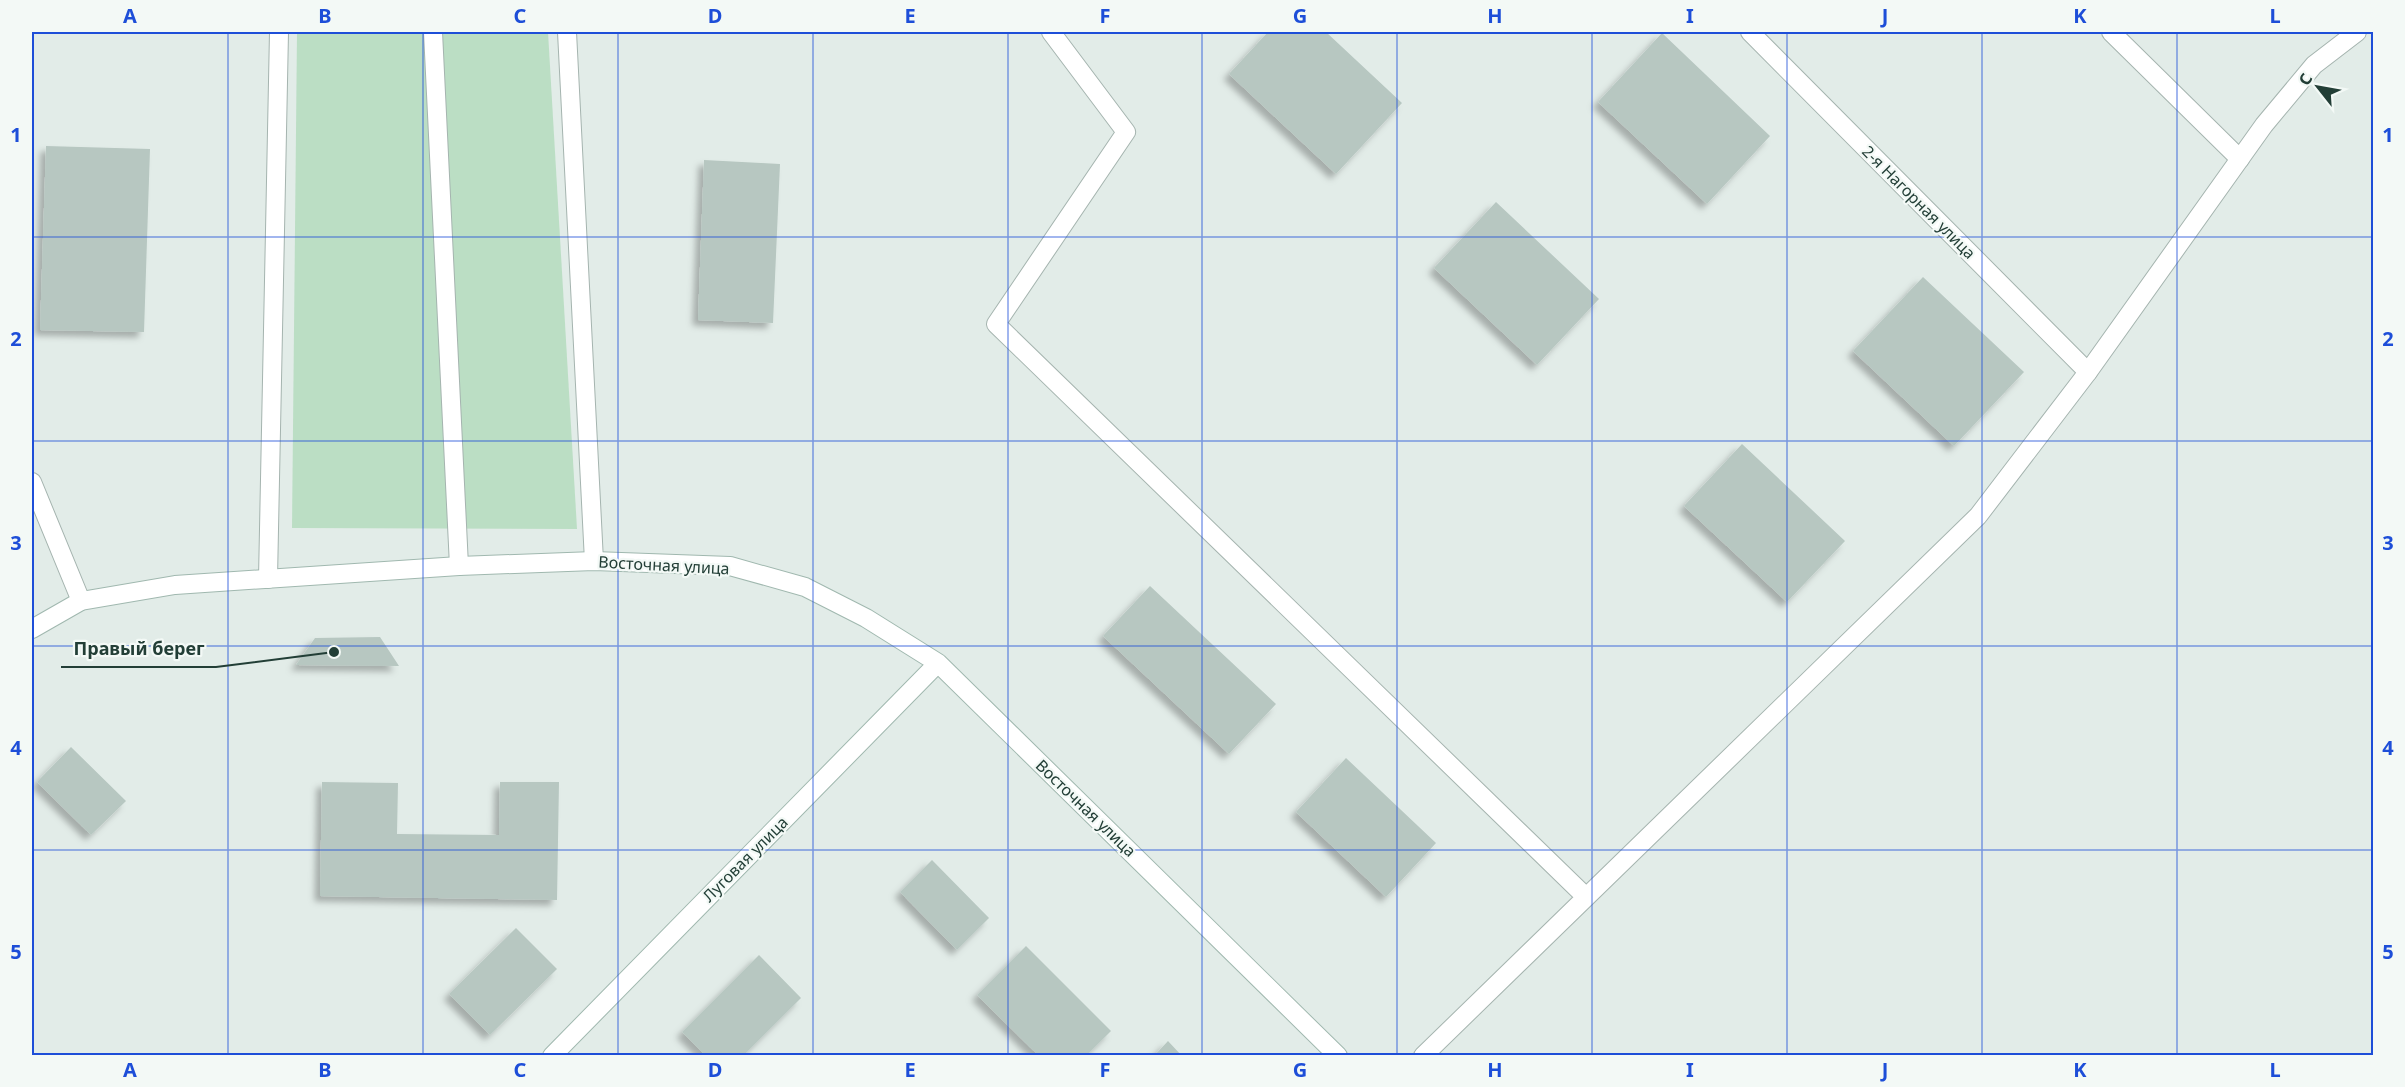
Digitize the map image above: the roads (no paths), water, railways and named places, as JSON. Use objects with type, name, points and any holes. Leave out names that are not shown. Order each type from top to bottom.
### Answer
[{"type":"main road","points":[[268,579],[279,32]]},
{"type":"main road","points":[[433,32],[459,567]]},
{"type":"main road","points":[[567,32],[594,561]]},
{"type":"main road","points":[[1051,32],[1126,132],[996,324],[1586,897]]},
{"type":"main road","name":"2-я Нагорная улица","points":[[1750,32],[2088,372]]},
{"type":"main road","points":[[2111,32],[2240,159]]},
{"type":"main road","points":[[1423,1056],[1978,516],[2088,372],[2264,125],[2314,65],[2357,32]]},
{"type":"main road","points":[[32,482],[81,601],[32,629]]},
{"type":"main road","name":"Восточная улица","points":[[81,601],[176,585],[594,561],[730,566],[805,587],[866,618],[938,663],[1338,1056]]},
{"type":"main road","name":"Луговая улица","points":[[552,1056],[938,663]]},
{"type":"place","name":"Правый берег","points":[[334,652]]}]
